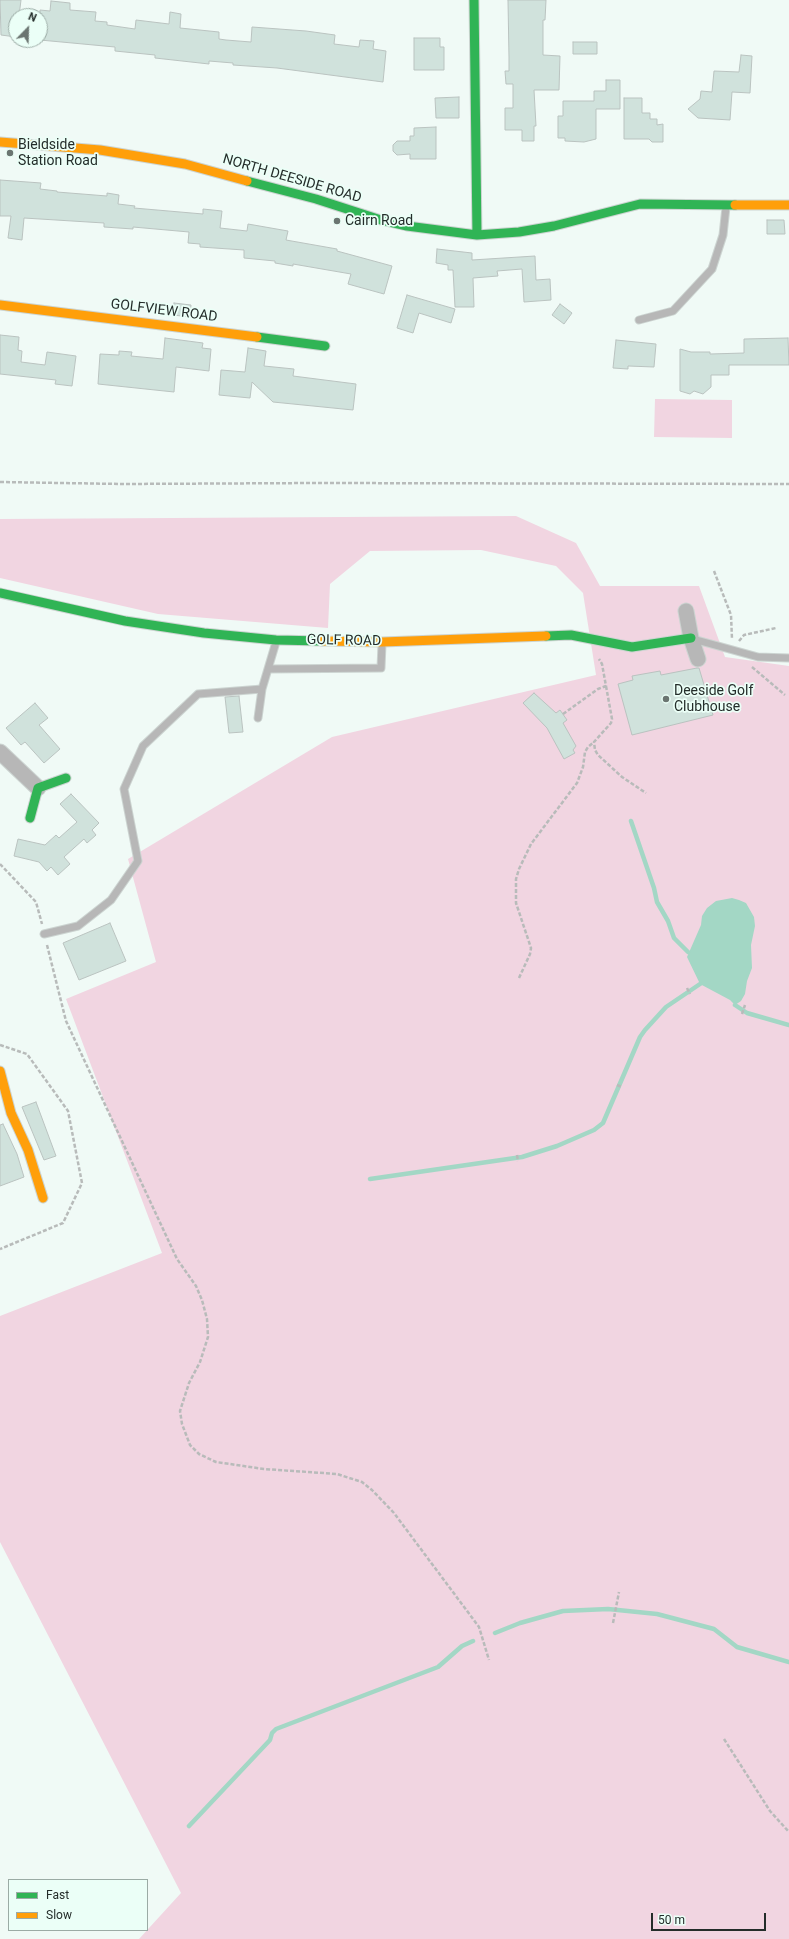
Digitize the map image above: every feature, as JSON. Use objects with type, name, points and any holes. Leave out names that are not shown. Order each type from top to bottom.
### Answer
[{"type":"street","points":[[474,0],[476,235]]},
{"type":"street","name":"NORTH DEESIDE ROAD","points":[[0,142],[100,150],[185,164],[308,196],[381,220],[433,230],[476,235],[518,232],[554,226],[640,204],[789,205]]},
{"type":"street","name":"GOLFVIEW ROAD","points":[[0,305],[325,346]]},
{"type":"street","name":"GOLF ROAD","points":[[0,593],[125,621],[204,633],[276,640],[382,642],[571,635],[632,647],[691,638]]},
{"type":"street","points":[[686,610],[691,638],[698,659]]},
{"type":"street","points":[[0,752],[38,788]]},
{"type":"street","points":[[38,788],[66,778]]},
{"type":"street","points":[[30,818],[38,788]]},
{"type":"street","points":[[0,1071],[11,1113],[28,1150],[43,1198]]},
{"type":"lane","points":[[639,320],[673,311],[712,269],[723,235],[726,205]]},
{"type":"lane","points":[[691,638],[758,657],[789,658]]},
{"type":"lane","points":[[258,718],[262,689],[276,640]]},
{"type":"lane","points":[[268,669],[381,668],[382,642]]},
{"type":"lane","points":[[44,934],[78,926],[84,922],[111,900],[138,861],[124,789],[143,746],[198,694],[262,689]]},
{"type":"path","points":[[0,482],[123,484],[789,484]]},
{"type":"path","points":[[714,571],[732,615],[732,650]]},
{"type":"path","points":[[732,650],[744,635],[776,628]]},
{"type":"path","points":[[520,978],[531,948],[516,903],[516,879],[519,869],[531,844],[577,783],[583,766],[585,752],[588,747],[611,723],[612,719],[602,664],[598,657]]},
{"type":"path","points":[[750,665],[784,695]]},
{"type":"path","points":[[562,714],[598,689],[606,686]]},
{"type":"path","points":[[594,742],[598,755],[605,762],[622,778],[646,793]]},
{"type":"path","points":[[0,864],[36,902],[66,1021],[177,1259],[196,1286],[202,1300],[207,1319],[208,1337],[200,1362],[189,1383],[180,1411],[182,1424],[190,1445],[198,1454],[216,1462],[264,1470],[337,1474],[362,1482],[372,1490],[394,1513],[479,1627],[490,1660]]},
{"type":"path","points":[[687,988],[690,994]]},
{"type":"path","points":[[742,1014],[745,1005]]},
{"type":"path","points":[[0,1045],[27,1054],[68,1111],[82,1183],[63,1223],[0,1248]]},
{"type":"path","points":[[617,1085],[622,1087]]},
{"type":"path","points":[[517,1155],[518,1161]]},
{"type":"path","points":[[614,1623],[619,1592]]},
{"type":"path","points":[[724,1739],[770,1811],[789,1832]]},
{"type":"shaded area","points":[[655,399],[732,400],[732,438],[654,437]]},
{"type":"shaded area","points":[[516,516],[576,543],[600,586],[699,586],[725,657],[789,666],[789,1939],[139,1939],[148,1931],[148,1929],[181,1893],[0,1542],[0,1316],[162,1253],[66,999],[156,962],[128,859],[332,737],[596,675],[583,593],[556,566],[481,550],[370,551],[330,584],[328,628],[158,614],[0,578],[0,519]]},
{"type":"shaded area","points":[[732,898],[746,903],[754,917],[755,926],[751,945],[752,968],[747,981],[745,994],[741,1001],[735,1005],[730,1000],[700,984],[687,957],[701,925],[702,916],[707,908],[716,901]]},
{"type":"building","points":[[0,0],[21,0],[20,8],[8,8],[8,36],[1,35]]},
{"type":"building","points":[[508,0],[546,0],[545,20],[543,20],[543,55],[560,56],[559,90],[534,90],[536,126],[534,126],[534,141],[522,141],[522,130],[505,130],[505,108],[513,108],[513,84],[506,84],[505,71],[509,71]]},
{"type":"building","points":[[51,1],[70,3],[70,10],[96,12],[95,21],[107,22],[107,25],[135,29],[136,20],[169,24],[170,12],[181,14],[180,28],[219,32],[219,39],[226,40],[251,42],[252,27],[335,35],[334,44],[359,47],[360,40],[374,41],[373,49],[386,51],[383,82],[277,68],[233,65],[233,63],[209,61],[209,64],[155,58],[155,55],[115,51],[115,47],[48,41],[48,11],[50,11]]},
{"type":"building","points":[[414,38],[440,38],[440,47],[444,47],[444,70],[414,70]]},
{"type":"building","points":[[573,42],[597,42],[597,54],[573,54]]},
{"type":"building","points":[[741,55],[752,56],[750,93],[732,92],[730,120],[698,118],[688,109],[700,99],[701,91],[712,92],[714,71],[739,72]]},
{"type":"building","points":[[606,80],[620,80],[620,109],[596,109],[596,139],[584,142],[565,141],[565,138],[558,138],[558,116],[563,116],[563,101],[594,101],[594,91],[606,91]]},
{"type":"building","points":[[459,97],[459,118],[436,118],[435,98]]},
{"type":"building","points":[[624,98],[642,98],[642,113],[650,113],[650,119],[657,119],[657,125],[663,124],[663,142],[652,142],[649,139],[624,139]]},
{"type":"building","points":[[436,127],[436,159],[410,159],[410,154],[397,155],[393,151],[393,145],[397,141],[410,141],[410,136],[414,136],[414,128]]},
{"type":"building","points":[[0,180],[41,183],[40,189],[57,192],[107,196],[107,193],[119,195],[118,204],[135,206],[134,208],[203,214],[203,209],[222,211],[220,228],[247,231],[248,224],[288,231],[286,240],[337,249],[337,251],[392,266],[384,294],[348,284],[351,274],[293,264],[293,266],[275,263],[275,261],[244,258],[244,250],[200,247],[200,244],[188,243],[189,232],[133,227],[133,229],[104,227],[104,223],[24,218],[22,240],[8,238],[11,216],[0,216]]},
{"type":"building","points":[[767,220],[784,220],[785,234],[767,234]]},
{"type":"building","points":[[437,249],[472,253],[472,260],[535,256],[536,280],[550,279],[551,300],[524,302],[522,269],[497,271],[498,276],[473,278],[474,307],[455,307],[453,270],[448,270],[448,265],[436,263]]},
{"type":"building","points":[[407,295],[455,309],[451,323],[419,313],[413,333],[397,328]]},
{"type":"building","points":[[174,303],[191,305],[190,317],[173,315]]},
{"type":"building","points":[[560,304],[572,313],[564,324],[552,315]]},
{"type":"building","points":[[0,335],[19,337],[18,350],[22,351],[21,362],[45,365],[47,352],[76,356],[72,386],[55,384],[56,380],[0,374]]},
{"type":"building","points":[[165,338],[203,343],[202,348],[211,349],[209,371],[176,367],[174,392],[98,384],[100,354],[119,355],[119,351],[132,352],[131,356],[163,359]]},
{"type":"building","points":[[788,338],[789,365],[729,365],[729,375],[711,375],[711,387],[703,394],[694,391],[690,394],[680,391],[680,349],[691,352],[710,352],[710,354],[744,353],[744,339]]},
{"type":"building","points":[[616,340],[656,344],[654,367],[628,366],[628,369],[613,368]]},
{"type":"building","points":[[248,348],[266,351],[264,366],[294,369],[293,376],[356,384],[353,410],[273,402],[252,382],[250,398],[219,395],[221,370],[245,372]]},
{"type":"building","name":"Deeside Golf Clubhouse","points":[[699,668],[713,715],[632,735],[618,684],[633,680],[632,676],[660,671],[661,675]]},
{"type":"building","points":[[534,693],[556,713],[560,710],[567,720],[563,723],[576,746],[573,750],[575,753],[564,759],[547,728],[523,703]]},
{"type":"building","points":[[239,696],[243,732],[229,733],[225,697]]},
{"type":"building","points":[[35,703],[48,718],[39,725],[60,749],[44,763],[25,742],[21,745],[6,728]]},
{"type":"building","points":[[71,794],[99,823],[92,830],[96,835],[87,843],[84,839],[64,857],[70,864],[58,875],[51,867],[47,871],[39,862],[14,856],[18,839],[45,845],[56,835],[59,838],[77,822],[60,804]]},
{"type":"building","points":[[110,923],[126,961],[79,980],[63,943]]},
{"type":"building","points":[[36,1102],[56,1156],[44,1160],[22,1107]]},
{"type":"building","points":[[3,1124],[17,1154],[24,1177],[0,1186],[0,1125]]},
{"type":"waterway","points":[[631,821],[654,888],[657,902],[668,921],[674,938],[688,952]]},
{"type":"waterway","points":[[370,1179],[522,1157],[557,1146],[594,1130],[603,1123],[640,1037],[645,1030],[666,1007],[700,984]]},
{"type":"waterway","points":[[735,1005],[747,1013],[789,1025]]},
{"type":"waterway","points":[[495,1633],[520,1623],[563,1611],[608,1609],[657,1614],[714,1629],[737,1647],[789,1662]]},
{"type":"waterway","points":[[189,1826],[270,1740],[272,1733],[276,1729],[438,1667],[462,1646],[473,1641]]},
{"type":"traffic: fast","points":[[474,0],[477,235]]},
{"type":"traffic: fast","points":[[247,181],[316,199],[381,220],[407,226],[477,235],[519,232],[554,226],[640,204],[735,205]]},
{"type":"traffic: fast","points":[[257,337],[325,346]]},
{"type":"traffic: fast","points":[[0,593],[125,621],[204,633],[276,640],[322,641]]},
{"type":"traffic: fast","points":[[546,636],[571,635],[632,647],[691,638]]},
{"type":"traffic: fast","points":[[30,818],[38,788],[66,778]]},
{"type":"traffic: slow","points":[[0,142],[100,150],[185,164],[247,181]]},
{"type":"traffic: slow","points":[[735,205],[789,205]]},
{"type":"traffic: slow","points":[[0,305],[257,337]]},
{"type":"traffic: slow","points":[[322,641],[382,642],[546,636]]},
{"type":"traffic: slow","points":[[0,1071],[11,1113],[28,1150],[43,1198]]},
{"type":"place","name":"Bieldside Station Road","points":[[10,153]]},
{"type":"place","name":"Cairn Road","points":[[337,221]]},
{"type":"place","name":"Deeside Golf Clubhouse","points":[[666,699]]}]
